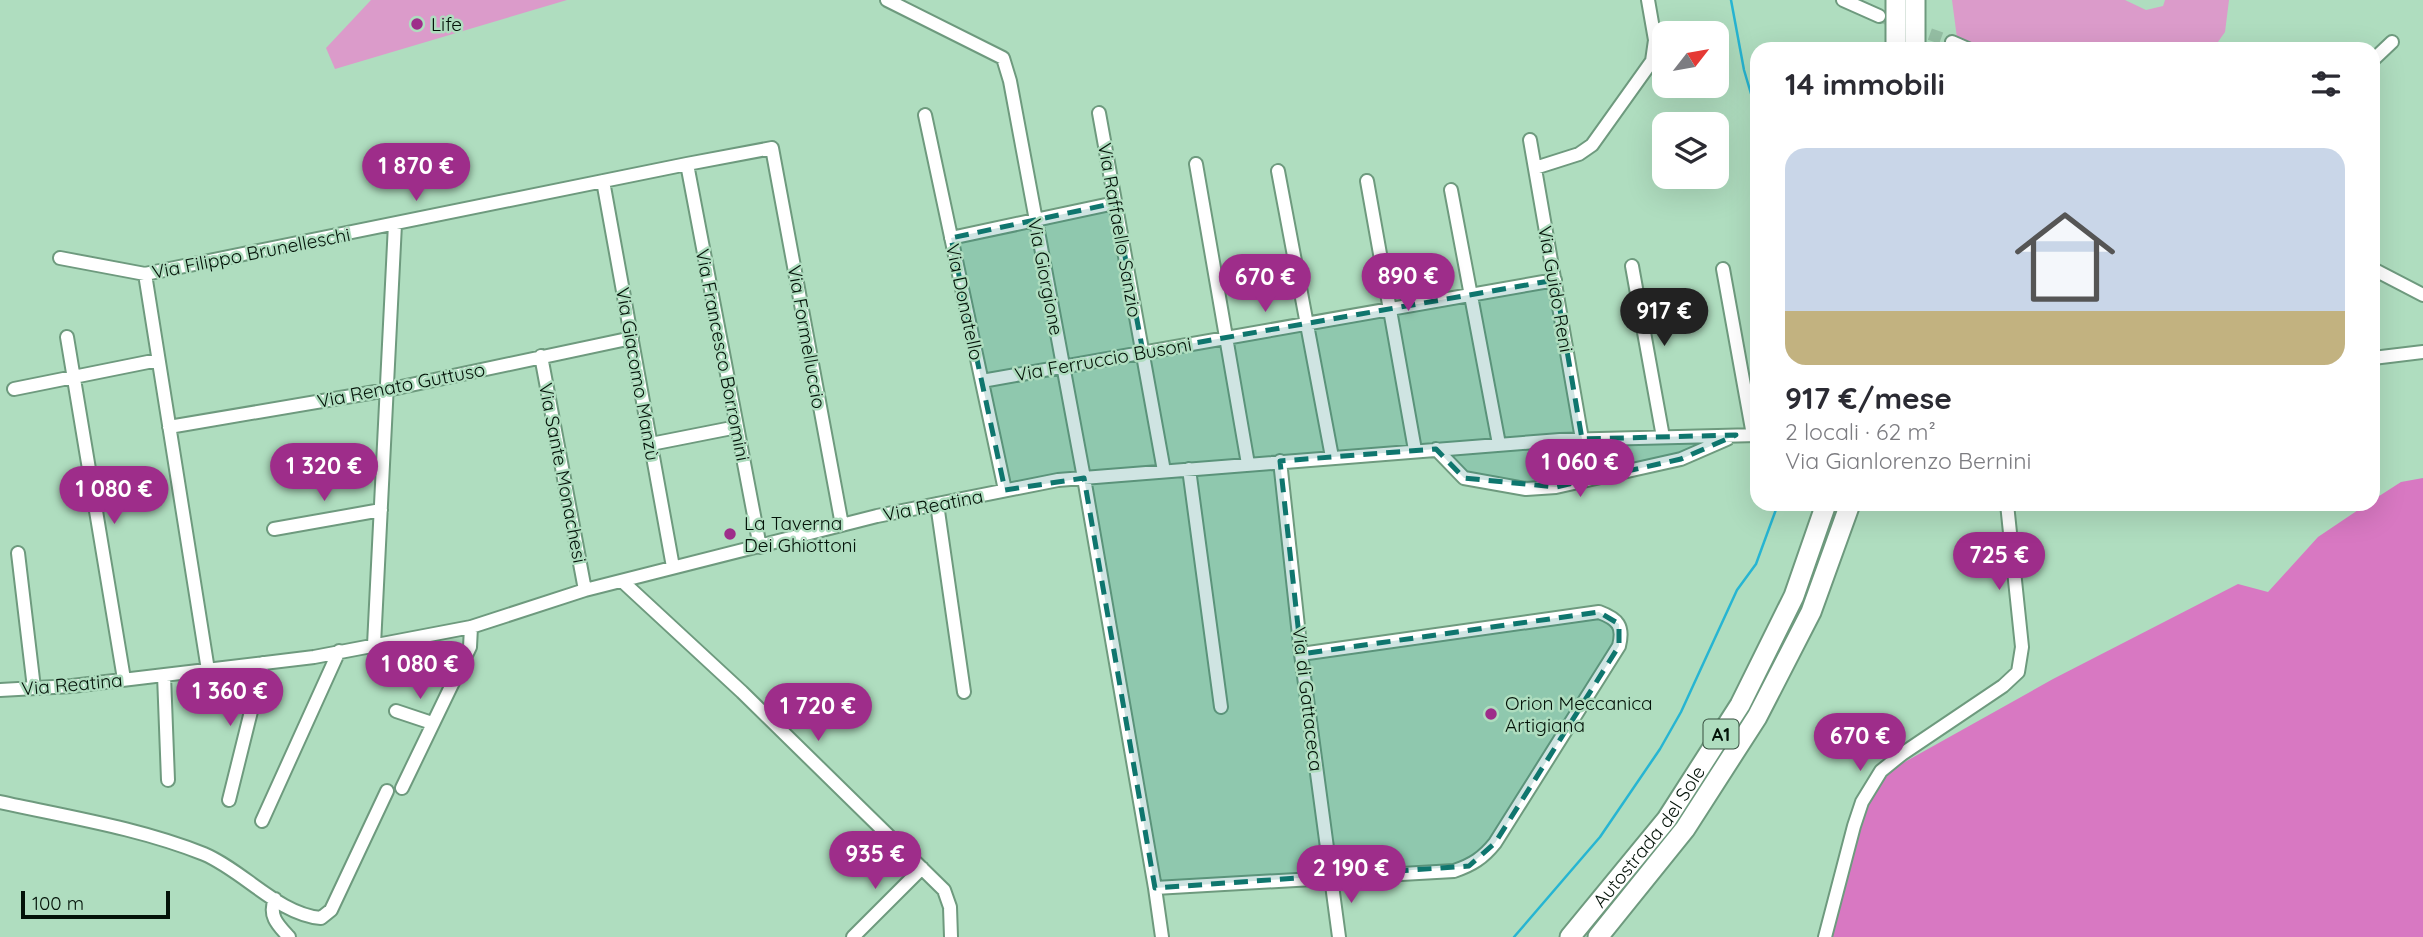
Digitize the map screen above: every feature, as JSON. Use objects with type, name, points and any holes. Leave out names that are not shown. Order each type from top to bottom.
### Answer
[{"type":"highway","points":[[1896,0],[1896,42]]},
{"type":"highway","points":[[1915,0],[1915,42]]},
{"type":"highway","name":"Autostrada del Sole","points":[[1570,937],[1667,819],[1740,705],[1794,596],[1824,511]]},
{"type":"highway","name":"Autostrada del Sole","points":[[1598,937],[1685,829],[1757,717],[1811,612],[1847,511]]},
{"type":"street","name":"Via Giorgione","points":[[887,0],[1003,58],[1010,81],[1084,478],[1162,937]]},
{"type":"street","points":[[1535,168],[1579,154],[1592,145],[1652,61],[1655,40],[1648,0]]},
{"type":"street","points":[[1843,0],[1878,16]]},
{"type":"street","points":[[2380,53],[2392,42]]},
{"type":"street","name":"Via Raffaello Sanzio","points":[[1099,113],[1164,471]]},
{"type":"street","name":"Via Donatello","points":[[925,115],[1005,490]]},
{"type":"street","name":"Via Guido Reni","points":[[1530,140],[1582,439]]},
{"type":"street","name":"Via Filippo Brunelleschi","points":[[60,258],[145,274],[772,148]]},
{"type":"street","name":"Via Formelluccio","points":[[772,148],[842,525]]},
{"type":"street","name":"Via Francesco Borromini","points":[[687,164],[760,547]]},
{"type":"street","points":[[1196,164],[1248,464]]},
{"type":"street","points":[[1278,171],[1332,457]]},
{"type":"street","name":"Via Giacomo Manzù","points":[[603,181],[673,567]]},
{"type":"street","points":[[1367,181],[1415,450]]},
{"type":"street","points":[[1451,190],[1499,444]]},
{"type":"street","points":[[951,238],[1115,203]]},
{"type":"street","points":[[374,645],[396,224]]},
{"type":"street","points":[[1632,265],[1663,437]]},
{"type":"street","points":[[1723,269],[1750,409]]},
{"type":"street","points":[[2380,273],[2423,295]]},
{"type":"street","points":[[145,274],[208,670]]},
{"type":"street","name":"Via Ferruccio Busoni","points":[[982,381],[1555,280]]},
{"type":"street","points":[[68,337],[124,680]]},
{"type":"street","name":"Via Renato Guttuso","points":[[169,427],[387,390],[632,338]]},
{"type":"street","points":[[2380,357],[2423,352]]},
{"type":"street","name":"Via Sante Monachesi","points":[[541,356],[585,590]]},
{"type":"street","points":[[13,389],[158,360]]},
{"type":"street","points":[[651,444],[737,427]]},
{"type":"street","points":[[1436,449],[1464,478],[1526,489],[1556,488],[1681,459],[1736,435]]},
{"type":"street","name":"Via Reatina","points":[[0,690],[124,680],[263,663],[339,652],[471,627],[585,590],[673,567],[842,525],[1058,480],[1499,444],[1750,435]]},
{"type":"street","name":"Via di Gattaceca","points":[[1280,461],[1301,654],[1339,937]]},
{"type":"street","points":[[1189,469],[1221,707]]},
{"type":"street","points":[[937,504],[964,692]]},
{"type":"street","points":[[274,529],[381,510]]},
{"type":"street","points":[[1825,937],[1862,802],[1881,771],[2003,687],[2018,672],[2022,647],[2008,511]]},
{"type":"street","points":[[18,553],[34,688]]},
{"type":"street","points":[[622,581],[742,692],[944,890],[948,897],[951,937]]},
{"type":"street","points":[[1155,888],[1454,871],[1469,866],[1486,854],[1619,646],[1622,634],[1619,624],[1611,616],[1599,612],[1301,654]]},
{"type":"street","points":[[402,788],[470,647],[471,627]]},
{"type":"street","points":[[262,821],[339,652]]},
{"type":"street","points":[[229,800],[263,663]]},
{"type":"street","points":[[164,675],[168,780]]},
{"type":"street","points":[[396,711],[432,723]]},
{"type":"street","points":[[0,802],[165,840],[222,863],[275,899],[300,913],[317,918],[327,916],[387,791]]},
{"type":"street","points":[[853,937],[922,868]]},
{"type":"street","points":[[275,899],[273,918],[289,937]]},
{"type":"highlighted area","points":[[1115,203],[1143,352],[1555,280],[1582,439],[1736,435],[1681,459],[1556,487],[1464,478],[1436,449],[1280,461],[1301,654],[1599,612],[1619,624],[1619,646],[1495,843],[1469,866],[1155,888],[1084,478],[1005,490],[951,238]]},
{"type":"shaded area","name":"Life","points":[[371,0],[567,0],[335,69],[326,48]]},
{"type":"shaded area","points":[[1952,0],[2125,0],[2146,10],[2163,6],[2165,0],[2229,0],[2225,32],[2218,42],[1968,42],[1957,38]]},
{"type":"shaded area","points":[[2423,478],[2423,937],[1829,937],[1865,801],[1885,773],[2053,679],[2238,584],[2268,592],[2318,537],[2357,511],[2380,511],[2380,496],[2401,482]]},
{"type":"waterway","points":[[1731,0],[1750,90]]},
{"type":"waterway","points":[[1514,937],[1600,837],[1660,749],[1681,712],[1737,590],[1756,564],[1775,511]]},
{"type":"tunnel","points":[[1879,16],[1952,42]]},
{"type":"place","name":"Life","points":[[417,24]]},
{"type":"place","name":"La Taverna Dei Ghiottoni","points":[[730,534]]},
{"type":"place","name":"Orion Meccanica Artigiana","points":[[1491,714]]}]
